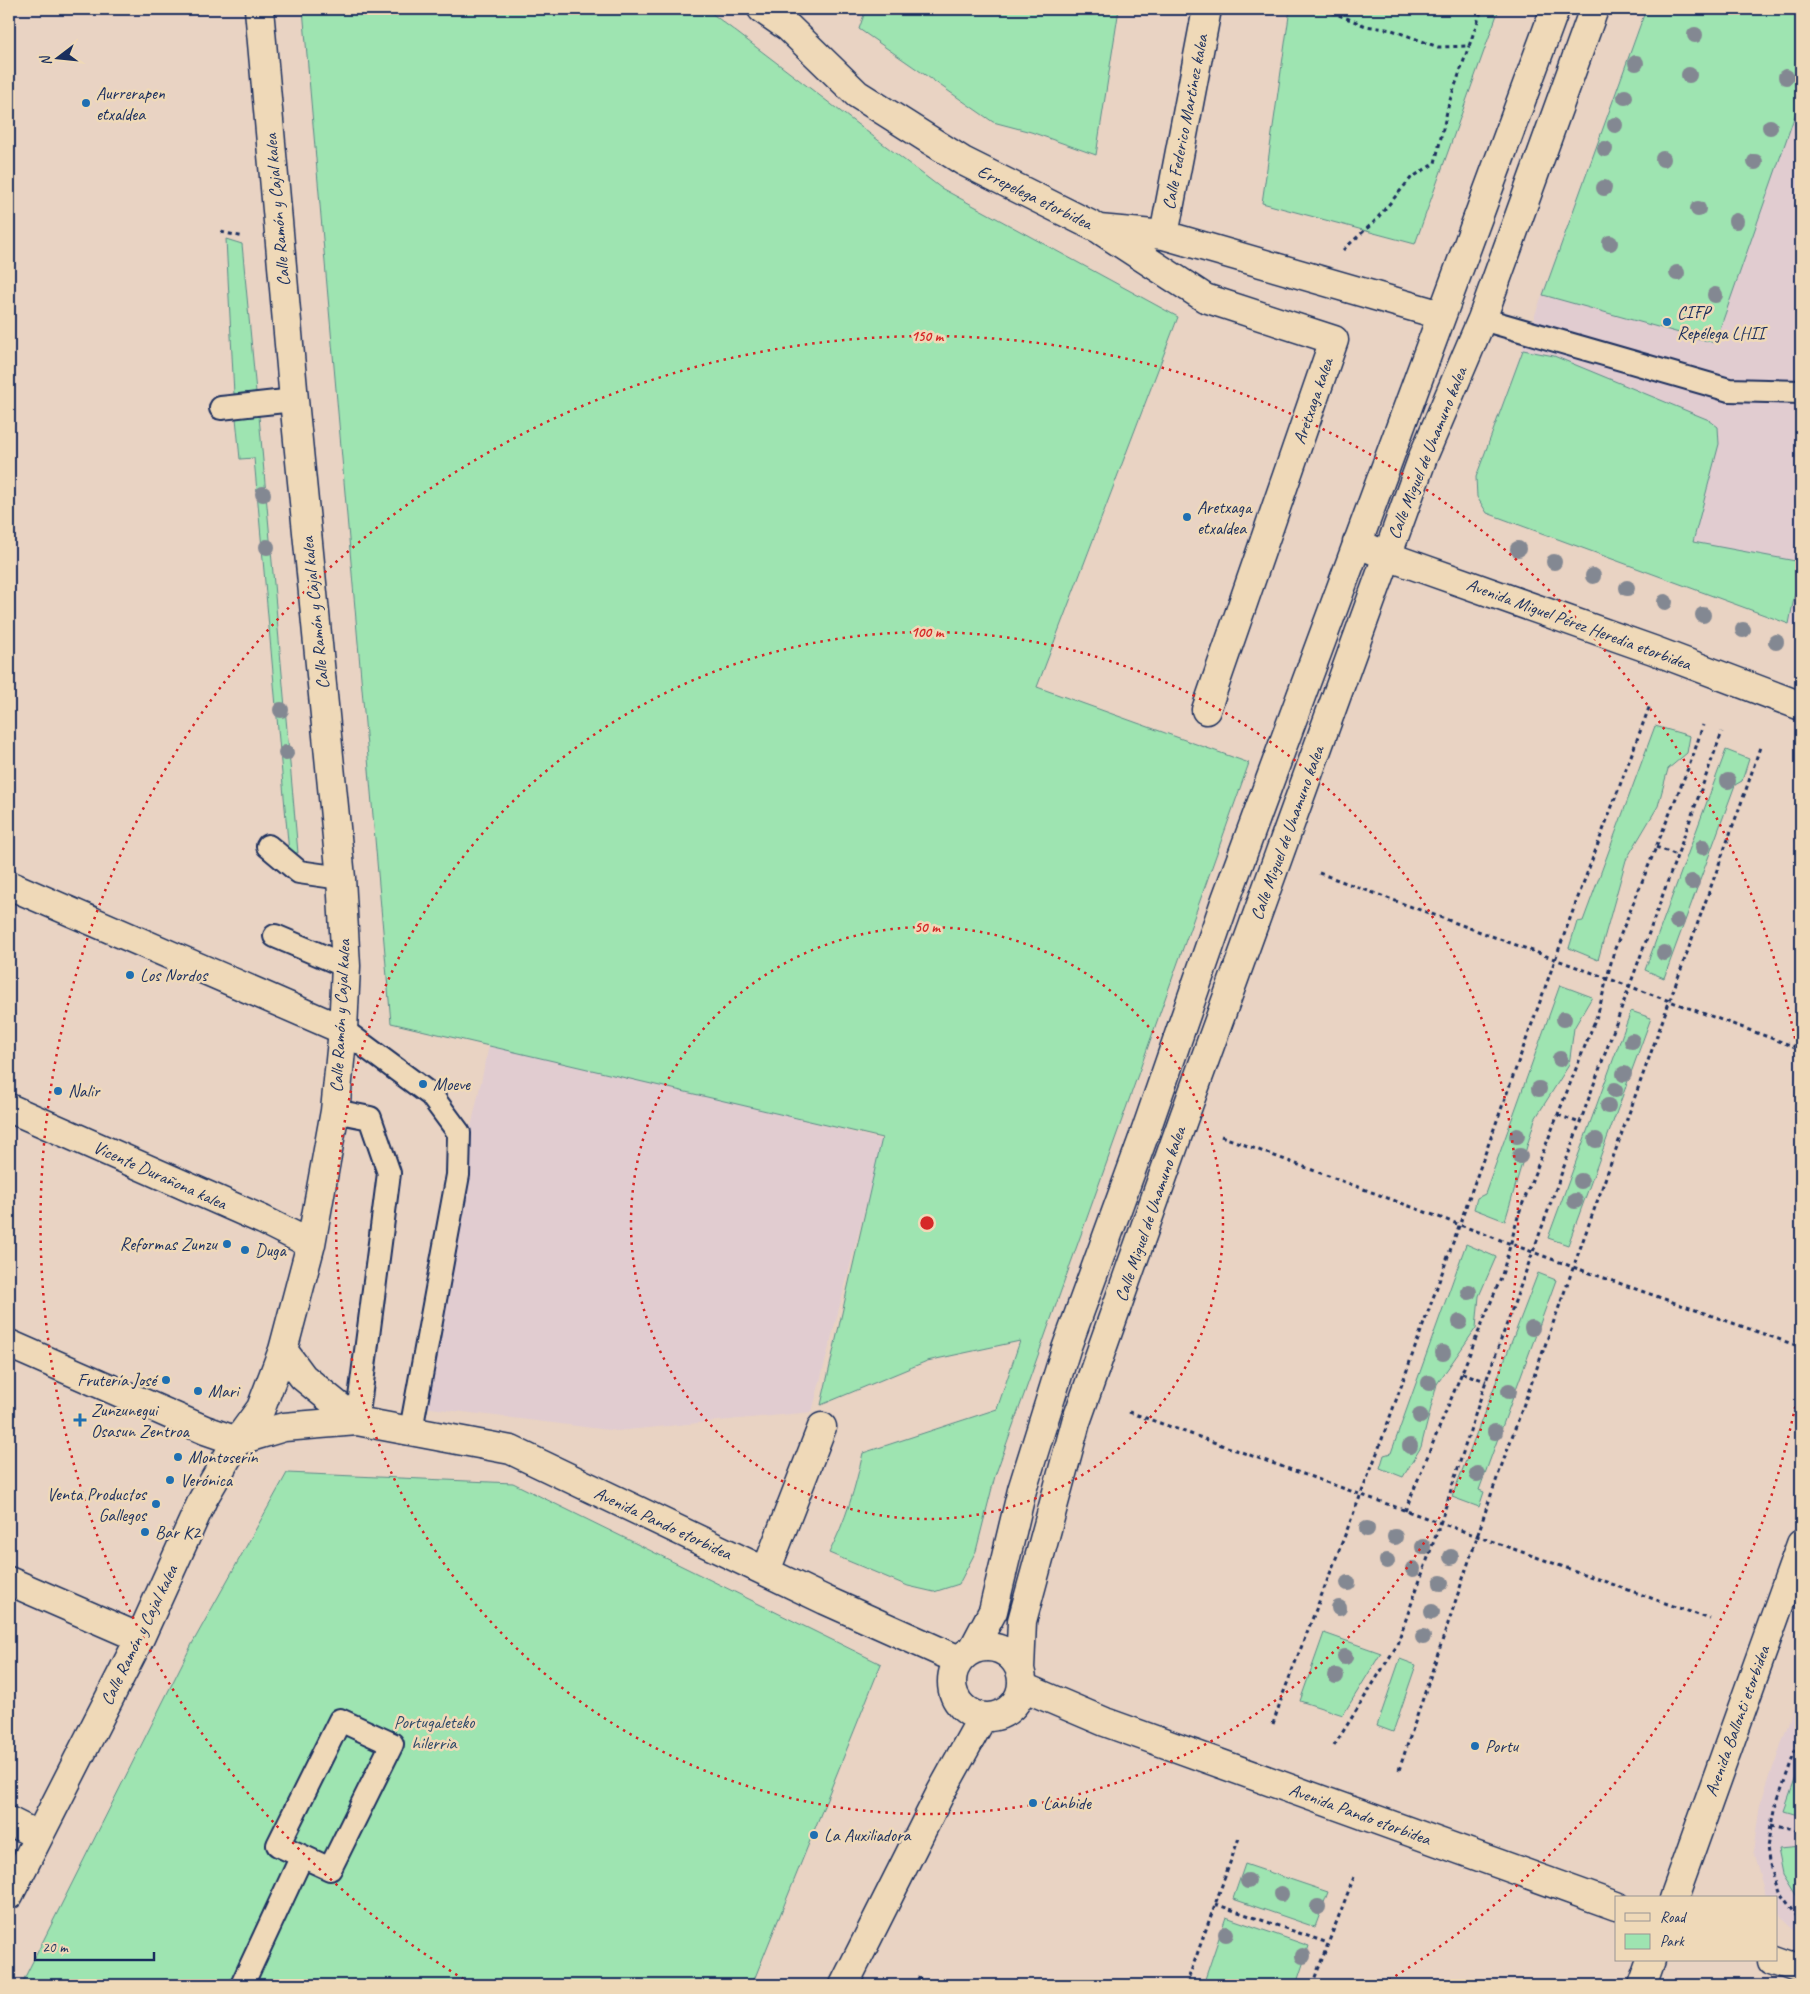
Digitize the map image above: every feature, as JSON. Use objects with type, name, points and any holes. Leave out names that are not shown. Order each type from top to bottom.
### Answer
[{"type":"street","name":"Calle Ramón y Cajal kalea","points":[[9,1895],[140,1638],[203,1499],[238,1441],[261,1408],[283,1350],[311,1244],[335,1111],[343,1030],[346,966],[341,878],[294,400],[259,9]]},
{"type":"street","name":"Errepelega etorbidea","points":[[762,9],[791,18],[857,94],[964,162],[1099,229],[1164,235],[1441,315]]},
{"type":"street","name":"Calle Federico Martínez kalea","points":[[1164,235],[1207,9]]},
{"type":"street","name":"Calle Miguel de Unamuno kalea","points":[[974,1714],[954,1696],[952,1678],[993,1611],[1022,1490],[1066,1349],[1146,1130],[1226,899],[1555,9]]},
{"type":"street","name":"Calle Miguel de Unamuno kalea","points":[[1020,1687],[1022,1621],[1076,1422],[1184,1117],[1423,457],[1482,319],[1594,9]]},
{"type":"street","name":"Aretxaga kalea","points":[[1099,229],[1205,298],[1334,340],[1206,710]]},
{"type":"street","name":"Avenida Miguel Pérez Heredia etorbidea","points":[[1357,543],[1387,556],[1644,646],[1801,706]]},
{"type":"street","points":[[9,885],[343,1030]]},
{"type":"street","name":"Vicente Durañona kalea","points":[[9,1108],[263,1220],[311,1244]]},
{"type":"street","points":[[9,1344],[205,1430],[238,1441]]},
{"type":"street","name":"Avenida Pando etorbidea","points":[[283,1350],[303,1377],[357,1421]]},
{"type":"street","name":"Avenida Pando etorbidea","points":[[238,1441],[284,1427],[357,1421],[511,1450],[766,1571],[966,1655]]},
{"type":"street","points":[[766,1571],[822,1428]]},
{"type":"street","name":"Avenida Ballonti etorbidea","points":[[1675,1896],[1801,1544]]},
{"type":"street","points":[[9,1580],[140,1638]]},
{"type":"street","points":[[844,1985],[941,1792],[974,1714],[1000,1716],[1020,1687],[1009,1654],[992,1646],[966,1655]]},
{"type":"street","name":"Avenida Pando etorbidea","points":[[1020,1687],[1105,1722],[1615,1906]]},
{"type":"street","points":[[9,1821],[39,1836]]},
{"type":"street","points":[[1642,1985],[1650,1962]]},
{"type":"street","points":[[1778,1962],[1801,1970]]},
{"type":"lane","points":[[1482,319],[1729,390],[1801,392]]},
{"type":"lane","points":[[221,408],[294,400]]},
{"type":"lane","points":[[268,846],[299,872],[341,878]]},
{"type":"lane","points":[[275,936],[346,966]]},
{"type":"lane","points":[[343,1030],[431,1095],[459,1133],[458,1175],[411,1430]]},
{"type":"lane","points":[[335,1111],[370,1118],[389,1173],[357,1421]]},
{"type":"lane","points":[[340,1720],[392,1744],[330,1868],[302,1856],[278,1844],[340,1720]]},
{"type":"lane","points":[[242,1985],[302,1856]]},
{"type":"path","points":[[1324,9],[1366,26],[1392,30],[1438,47],[1469,46]]},
{"type":"path","points":[[1342,252],[1374,222],[1411,178],[1435,163],[1449,103],[1482,9]]},
{"type":"path","points":[[221,232],[247,238]]},
{"type":"path","points":[[1273,1724],[1282,1694],[1361,1494],[1650,705]]},
{"type":"path","points":[[1405,1511],[1502,1275],[1518,1213],[1598,1013],[1614,951],[1693,756],[1703,725]]},
{"type":"path","points":[[1334,1746],[1396,1647],[1440,1524],[1486,1381],[1722,732]]},
{"type":"path","points":[[1400,1770],[1491,1495],[1760,747]]},
{"type":"path","points":[[1656,848],[1676,856]]},
{"type":"path","points":[[1318,873],[1801,1049]]},
{"type":"path","points":[[1558,1115],[1580,1123]]},
{"type":"path","points":[[1221,1136],[1573,1267],[1801,1347]]},
{"type":"path","points":[[1462,1373],[1486,1381]]},
{"type":"path","points":[[1129,1412],[1710,1619]]},
{"type":"path","points":[[1801,1734],[1774,1810],[1767,1847],[1769,1863],[1780,1894],[1793,1914],[1801,1922]]},
{"type":"path","points":[[1771,1825],[1801,1832]]},
{"type":"path","points":[[1186,1985],[1240,1835]]},
{"type":"path","points":[[1312,1985],[1354,1877]]},
{"type":"path","points":[[1215,1904],[1328,1943]]},
{"type":"path","points":[[917,1978],[938,1985]]},
{"type":"shaded area","name":"CIFP Repélega LHII","points":[[1646,9],[1801,9],[1801,628],[1487,513],[1477,497],[1476,477]]},
{"type":"shaded area","points":[[490,1041],[883,1140],[812,1412],[617,1431],[422,1407],[463,1221],[470,1132]]},
{"type":"shaded area","points":[[1801,1687],[1801,1937],[1778,1913],[1778,1896],[1767,1896],[1765,1892],[1753,1852],[1760,1805]]},
{"type":"green space","points":[[303,9],[701,9],[710,12],[941,188],[1178,317],[1037,687],[1249,763],[995,1476],[976,1551],[959,1584],[934,1592],[908,1586],[829,1553],[849,1504],[863,1453],[997,1409],[1020,1341],[927,1361],[821,1405],[882,1138],[391,1023]]},
{"type":"green space","points":[[866,9],[1119,9],[1096,155],[1031,132],[993,122],[859,29]]},
{"type":"green space","points":[[1290,9],[1499,9],[1415,244],[1262,203]]},
{"type":"green space","points":[[1646,9],[1801,9],[1801,98],[1715,343],[1543,295]]},
{"type":"green space","points":[[226,239],[242,244],[256,392],[234,394]]},
{"type":"green space","points":[[1523,350],[1554,356],[1709,420],[1718,427],[1719,444],[1693,542],[1801,562],[1789,624],[1487,513],[1477,497],[1476,477]]},
{"type":"green space","points":[[259,416],[298,853],[289,853],[254,458],[240,459],[236,418]]},
{"type":"green space","points":[[1655,726],[1690,736],[1687,753],[1668,769],[1658,806],[1626,860],[1598,960],[1569,948],[1577,922],[1583,921]]},
{"type":"green space","points":[[1726,750],[1749,759],[1742,781],[1735,785],[1664,978],[1645,970]]},
{"type":"green space","points":[[1560,985],[1592,997],[1574,1028],[1569,1065],[1535,1119],[1505,1221],[1474,1209],[1477,1198],[1485,1194]]},
{"type":"green space","points":[[1631,1011],[1651,1018],[1568,1245],[1548,1238]]},
{"type":"green space","points":[[1466,1244],[1496,1257],[1479,1296],[1476,1328],[1437,1384],[1421,1447],[1403,1477],[1380,1468],[1384,1455],[1391,1453]]},
{"type":"green space","points":[[1538,1273],[1556,1280],[1479,1490],[1484,1492],[1479,1507],[1452,1497]]},
{"type":"green space","name":"Portugaleteko hilerria","points":[[287,1473],[513,1483],[881,1664],[752,1985],[21,1985],[192,1644]]},
{"type":"green space","points":[[1324,1633],[1381,1653],[1343,1715],[1300,1701]]},
{"type":"green space","points":[[1400,1659],[1416,1665],[1393,1732],[1377,1726]]},
{"type":"green space","points":[[1801,1763],[1801,1816],[1784,1811]]},
{"type":"green space","points":[[1801,1847],[1801,1903],[1783,1874],[1778,1849]]},
{"type":"green space","points":[[1245,1864],[1328,1892],[1315,1927],[1233,1899]]},
{"type":"green space","points":[[1226,1917],[1309,1946],[1296,1985],[1203,1985]]},
{"type":"place","name":"Aurrerapen etxaldea","points":[[86,103]]},
{"type":"place","name":"CIFP Repélega LHII","points":[[1667,322]]},
{"type":"place","name":"Aretxaga etxaldea","points":[[1187,517]]},
{"type":"place","name":"Los Nordos","points":[[130,975]]},
{"type":"place","name":"Moeve","points":[[423,1084]]},
{"type":"place","name":"Nalir","points":[[58,1091]]},
{"type":"place","name":"Reformas Zunzu","points":[[227,1244]]},
{"type":"place","name":"Duga","points":[[245,1250]]},
{"type":"place","name":"Frutería José","points":[[166,1380]]},
{"type":"place","name":"Mari","points":[[198,1391]]},
{"type":"place","name":"Zunzunegui Osasun Zentroa","points":[[80,1420]]},
{"type":"place","name":"Montoserín","points":[[178,1457]]},
{"type":"place","name":"Verónica","points":[[170,1480]]},
{"type":"place","name":"Venta Productos Gallegos","points":[[156,1504]]},
{"type":"place","name":"Bar K2","points":[[145,1532]]},
{"type":"place","name":"Portu","points":[[1475,1746]]},
{"type":"place","name":"Lanbide","points":[[1033,1803]]},
{"type":"place","name":"La Auxiliadora","points":[[814,1835]]}]
